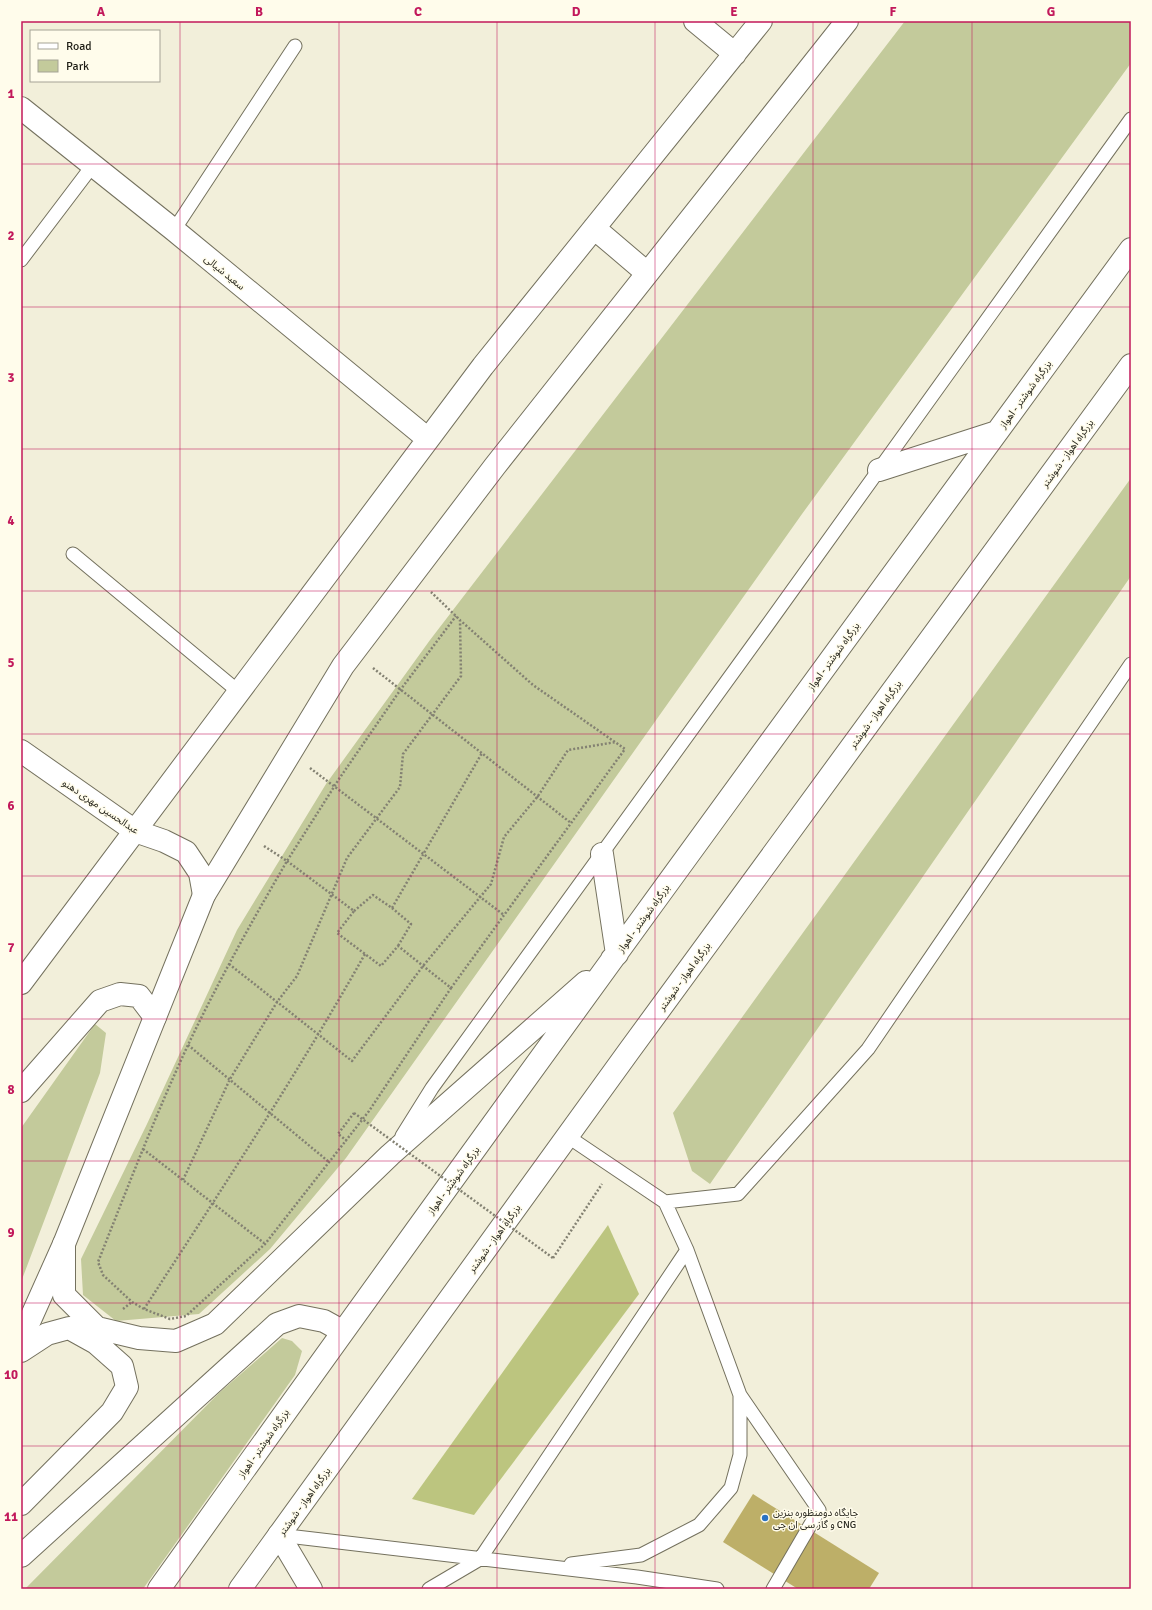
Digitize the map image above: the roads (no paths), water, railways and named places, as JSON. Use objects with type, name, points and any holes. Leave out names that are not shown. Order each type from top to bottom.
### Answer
[{"type":"main road","points":[[695,21],[736,54]]},
{"type":"main road","points":[[21,983],[483,366],[736,54],[761,21]]},
{"type":"main road","points":[[21,1340],[64,1244],[204,895],[343,666],[495,466],[847,21]]},
{"type":"main road","name":"سعید شیالی","points":[[21,108],[174,230],[428,439]]},
{"type":"main road","points":[[594,228],[648,273]]},
{"type":"main road","name":"بزرگراه شوشتر - اهواز","points":[[159,1589],[342,1331],[1131,249]]},
{"type":"main road","name":"بزرگراه اهواز - شوشتر","points":[[240,1589],[567,1136],[1131,365]]},
{"type":"main road","points":[[879,470],[997,432]]},
{"type":"main road","name":"عبدالحسین مهری دهنو","points":[[21,751],[135,831],[164,841],[186,852],[200,873],[204,895]]},
{"type":"main road","points":[[64,1244],[64,1295],[97,1328],[139,1338],[176,1341],[215,1324],[390,1155],[617,954],[602,854]]},
{"type":"main road","points":[[21,1091],[100,1001],[120,994],[139,996],[155,1017]]},
{"type":"main road","points":[[21,1556],[277,1324],[299,1316],[324,1320],[342,1331]]},
{"type":"main road","points":[[21,1351],[47,1334],[69,1328],[96,1343],[122,1366],[127,1387],[112,1412],[21,1504]]},
{"type":"main road","points":[[251,1589],[279,1535]]},
{"type":"main road","points":[[279,1535],[311,1589]]},
{"type":"lane","points":[[174,230],[295,46]]},
{"type":"lane","points":[[390,1155],[437,1082],[1131,119]]},
{"type":"lane","points":[[21,260],[93,165]]},
{"type":"lane","points":[[73,554],[239,692]]},
{"type":"lane","points":[[665,1202],[738,1194],[868,1049],[1131,664]]},
{"type":"lane","points":[[567,1136],[665,1202],[687,1250],[740,1394],[819,1510],[773,1589]]},
{"type":"lane","points":[[429,1589],[480,1559],[687,1250]]},
{"type":"lane","points":[[552,1567],[641,1555],[699,1525],[732,1488],[740,1455],[740,1394]]},
{"type":"lane","points":[[279,1535],[637,1577],[717,1589]]},
{"type":"place","name":"جایگاه دومنظوره بنزین و گاز سی ان جی CNG","points":[[765,1518]]}]
